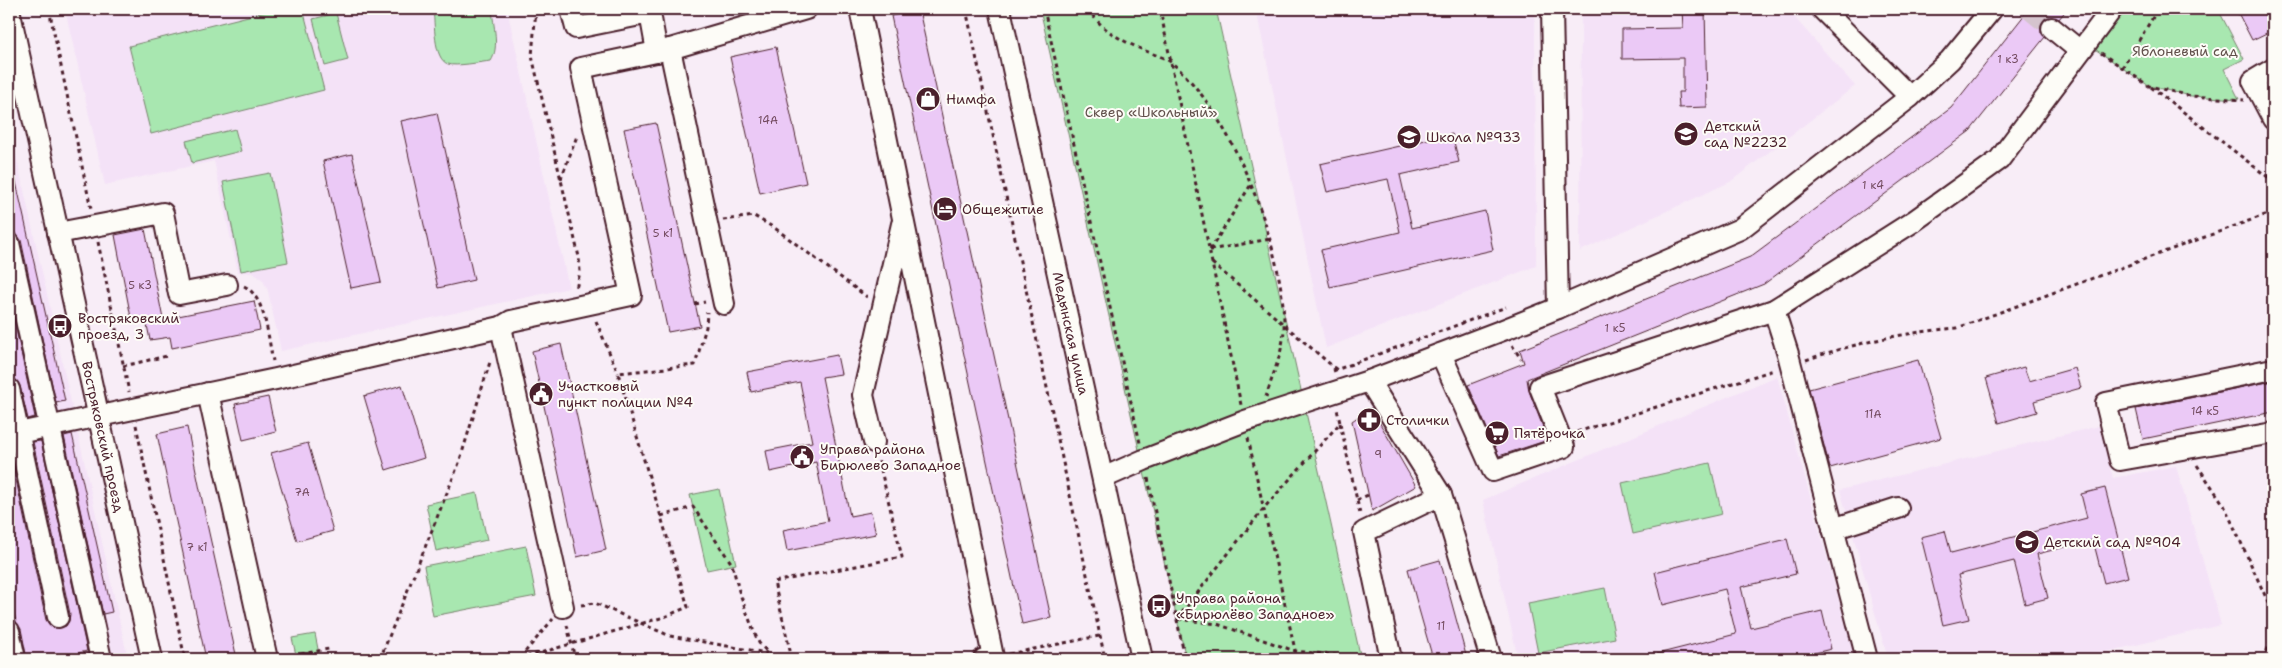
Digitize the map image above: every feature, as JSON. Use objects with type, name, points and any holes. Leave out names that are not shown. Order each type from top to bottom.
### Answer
[{"type":"street","name":"Востряковский проезд","points":[[10,9],[152,659]]},
{"type":"street","points":[[571,9],[576,28],[650,13],[663,50],[707,223],[724,304]]},
{"type":"street","points":[[14,434],[276,379],[501,328],[511,321],[580,299],[631,295],[581,68],[663,50],[806,9]]},
{"type":"street","points":[[860,9],[993,657],[984,659]]},
{"type":"street","name":"Медынская улица","points":[[1000,9],[1142,659]]},
{"type":"street","points":[[1552,9],[1558,308]]},
{"type":"street","points":[[1822,9],[1910,97]]},
{"type":"street","points":[[1103,478],[1244,421],[1369,381],[1442,354],[1558,308],[1740,229],[1910,97],[1950,60],[1992,9]]},
{"type":"street","points":[[1442,354],[1493,471],[1564,447],[1540,387],[1774,310],[1914,221],[1999,160],[2112,9]]},
{"type":"street","points":[[2052,28],[2083,47]]},
{"type":"street","points":[[2273,69],[2253,81],[2273,119]]},
{"type":"street","points":[[58,233],[163,212],[179,294],[227,285]]},
{"type":"street","points":[[874,442],[862,395],[904,217]]},
{"type":"street","points":[[9,243],[98,659]]},
{"type":"street","points":[[1774,310],[1791,365],[1867,659]]},
{"type":"street","points":[[501,328],[563,607]]},
{"type":"street","points":[[2273,369],[2106,403],[2120,460],[2273,433]]},
{"type":"street","points":[[1369,381],[1441,495],[1491,659]]},
{"type":"street","points":[[9,389],[14,434],[58,617]]},
{"type":"street","points":[[208,393],[275,658]]},
{"type":"street","points":[[1390,659],[1364,532],[1441,495]]},
{"type":"street","points":[[1833,529],[1898,508]]},
{"type":"street","points":[[9,631],[15,659]]},
{"type":"path","points":[[49,9],[185,659]]},
{"type":"path","points":[[519,659],[642,624],[688,607],[618,373],[580,299],[577,286],[579,257],[532,56],[536,9]]},
{"type":"path","points":[[966,9],[1104,659]]},
{"type":"path","points":[[1044,9],[1144,460],[1185,659]]},
{"type":"path","points":[[1088,9],[1096,21],[1130,45],[1171,62],[1207,102],[1227,133],[1250,186],[1270,240],[1281,281],[1285,325],[1280,355],[1265,397]]},
{"type":"path","points":[[1160,9],[1244,421],[1297,659]]},
{"type":"path","points":[[2122,68],[2158,9]]},
{"type":"path","points":[[2083,47],[2122,68],[2149,86],[2273,182]]},
{"type":"path","points":[[2149,86],[2191,96],[2264,101]]},
{"type":"path","points":[[561,180],[578,133]]},
{"type":"path","points":[[1210,250],[1250,186]]},
{"type":"path","points":[[1560,437],[1834,350],[1916,332],[1957,328],[2273,212]]},
{"type":"path","points":[[707,223],[754,216],[860,290],[882,310]]},
{"type":"path","points":[[1210,250],[1270,240]]},
{"type":"path","points":[[1212,263],[1337,370]]},
{"type":"path","points":[[227,285],[245,286],[253,291],[260,301],[276,379]]},
{"type":"path","points":[[618,373],[695,365],[706,328],[708,301],[695,304]]},
{"type":"path","points":[[380,659],[459,463],[493,354]]},
{"type":"path","points":[[123,366],[167,356]]},
{"type":"path","points":[[1334,392],[1364,532]]},
{"type":"path","points":[[1177,619],[1264,508],[1340,423]]},
{"type":"path","points":[[661,516],[693,507],[732,564],[739,591],[754,632],[767,653],[773,658],[792,659],[774,582],[902,557],[874,442]]},
{"type":"path","points":[[2186,449],[2224,506],[2273,613]]},
{"type":"path","points":[[1356,500],[1368,495]]},
{"type":"path","points":[[519,659],[563,607],[595,603],[670,636],[767,653]]},
{"type":"path","points":[[563,607],[575,659]]},
{"type":"path","points":[[1177,619],[1217,624],[1295,651],[1371,659]]},
{"type":"path","points":[[2264,659],[2273,634]]},
{"type":"path","points":[[1030,650],[1099,636]]},
{"type":"path","points":[[275,658],[329,649]]},
{"type":"shaded area","points":[[65,9],[507,9],[569,288],[281,351],[268,291],[263,280],[253,273],[238,272],[214,161],[105,185]]},
{"type":"shaded area","name":"Школа №933","points":[[1256,9],[1535,9],[1536,266],[1326,348]]},
{"type":"shaded area","name":"Детский сад №2232","points":[[1581,9],[1787,9],[1855,86],[1730,182],[1580,251]]},
{"type":"shaded area","points":[[9,123],[128,659],[9,659]]},
{"type":"shaded area","points":[[1777,376],[1855,659],[1518,659],[1483,500]]},
{"type":"shaded area","name":"Детский сад №904","points":[[2099,426],[2113,478],[2176,466],[2221,625],[2076,659],[1888,659],[1840,490]]},
{"type":"green space","points":[[276,9],[303,9],[324,90],[151,134],[129,46]]},
{"type":"green space","points":[[433,9],[492,9],[496,42],[491,61],[451,65],[443,61],[437,48]]},
{"type":"green space","name":"Сквер «Школьный»","points":[[1040,9],[1216,9],[1361,659],[1186,659]]},
{"type":"green space","name":"Яблоневый сад","points":[[2112,9],[2218,9],[2244,59],[2224,69],[2239,99],[2191,96],[2149,86],[2086,43]]},
{"type":"green space","points":[[336,13],[348,60],[325,66],[313,19]]},
{"type":"green space","points":[[235,129],[241,151],[192,163],[186,141]]},
{"type":"green space","points":[[270,173],[288,262],[241,271],[223,182]]},
{"type":"green space","points":[[1710,463],[1722,514],[1633,534],[1622,483]]},
{"type":"green space","points":[[719,489],[736,564],[707,570],[690,495]]},
{"type":"green space","points":[[477,493],[487,540],[436,551],[426,504]]},
{"type":"green space","points":[[526,546],[536,596],[433,616],[424,566]]},
{"type":"green space","points":[[1605,588],[1615,638],[1538,653],[1528,603]]},
{"type":"green space","points":[[315,634],[320,659],[297,659],[292,638]]},
{"type":"building","points":[[1682,9],[1705,9],[1707,107],[1679,108],[1678,92],[1683,92],[1683,58],[1622,59],[1622,29],[1683,28]]},
{"type":"building","points":[[2029,9],[2067,9],[2059,19],[2048,17],[2043,21],[2041,32],[2045,37],[1970,131],[1764,284],[1527,379],[1529,391],[1548,440],[1499,456],[1468,385],[1524,363],[1520,350],[1750,257],[1951,108]]},
{"type":"building","points":[[2236,9],[2273,9],[2273,30],[2252,40]]},
{"type":"building","points":[[919,10],[1051,618],[1022,624],[891,16]]},
{"type":"building","points":[[776,47],[806,183],[760,193],[730,57]]},
{"type":"building","points":[[437,113],[474,280],[438,288],[401,121]]},
{"type":"building","points":[[656,123],[700,326],[668,332],[624,129]]},
{"type":"building","points":[[1452,134],[1459,162],[1400,175],[1412,228],[1485,211],[1493,250],[1330,287],[1321,250],[1400,232],[1388,179],[1327,192],[1320,164]]},
{"type":"building","points":[[352,154],[381,282],[351,288],[323,161]]},
{"type":"building","points":[[9,173],[14,173],[65,401],[56,403],[21,240],[17,235],[9,231],[14,230],[9,208]]},
{"type":"building","points":[[145,229],[163,319],[254,301],[260,330],[172,348],[170,337],[150,340],[146,320],[132,323],[115,235]]},
{"type":"building","points":[[9,297],[35,417],[28,419],[20,386],[17,381],[9,377],[9,372],[12,372],[9,356]]},
{"type":"building","points":[[561,344],[606,550],[577,557],[532,351]]},
{"type":"building","name":"Управа района Бирюлево Западное","points":[[837,355],[841,374],[822,377],[850,516],[871,512],[876,534],[787,551],[783,530],[828,521],[816,462],[770,472],[766,451],[812,442],[800,382],[751,392],[747,372]]},
{"type":"building","points":[[1918,360],[1941,438],[1830,468],[1809,389]]},
{"type":"building","points":[[2024,367],[2029,381],[2075,368],[2081,388],[2034,401],[2037,412],[1999,423],[1986,378]]},
{"type":"building","points":[[2273,381],[2273,412],[2143,439],[2136,409]]},
{"type":"building","points":[[402,385],[424,458],[386,470],[364,396]]},
{"type":"building","points":[[268,397],[276,432],[243,440],[235,404]]},
{"type":"building","points":[[1371,408],[1416,486],[1372,511],[1352,421]]},
{"type":"building","points":[[187,427],[237,659],[206,659],[157,434]]},
{"type":"building","points":[[72,434],[112,612],[103,614],[64,436]]},
{"type":"building","points":[[41,441],[87,651],[60,659],[27,659],[21,629],[16,622],[9,590],[9,447],[46,620],[55,628],[66,626],[69,621],[70,614],[33,442]]},
{"type":"building","points":[[308,443],[333,531],[297,541],[271,453]]},
{"type":"building","points":[[2105,488],[2128,577],[2104,583],[2093,540],[2037,554],[2048,598],[2025,604],[2014,561],[1958,575],[1969,619],[1943,625],[1921,537],[1945,531],[1951,553],[2087,518],[2081,494]]},
{"type":"building","points":[[1787,539],[1796,574],[1741,587],[1751,628],[1822,611],[1831,649],[1790,659],[1658,659],[1657,654],[1736,634],[1725,589],[1663,605],[1655,572]]},
{"type":"building","points":[[1440,560],[1467,659],[1433,659],[1416,599],[1408,569]]},
{"type":"tunnel","points":[[2029,9],[2052,28]]},
{"type":"place","name":"Нимфа","points":[[928,99]]},
{"type":"place","name":"Детский сад №2232","points":[[1686,134]]},
{"type":"place","name":"Школа №933","points":[[1409,137]]},
{"type":"place","name":"Общежитие","points":[[945,209]]},
{"type":"place","name":"Востряковский проезд, 3","points":[[60,326]]},
{"type":"place","name":"Участковый пункт полиции №4","points":[[541,394]]},
{"type":"place","name":"Столички","points":[[1369,420]]},
{"type":"place","name":"Пятёрочка","points":[[1497,433]]},
{"type":"place","name":"Управа района Бирюлево Западное","points":[[802,457]]},
{"type":"place","name":"Детский сад №904","points":[[2027,542]]},
{"type":"place","name":"Управа района «Бирюлёво Западное»","points":[[1159,606]]}]
